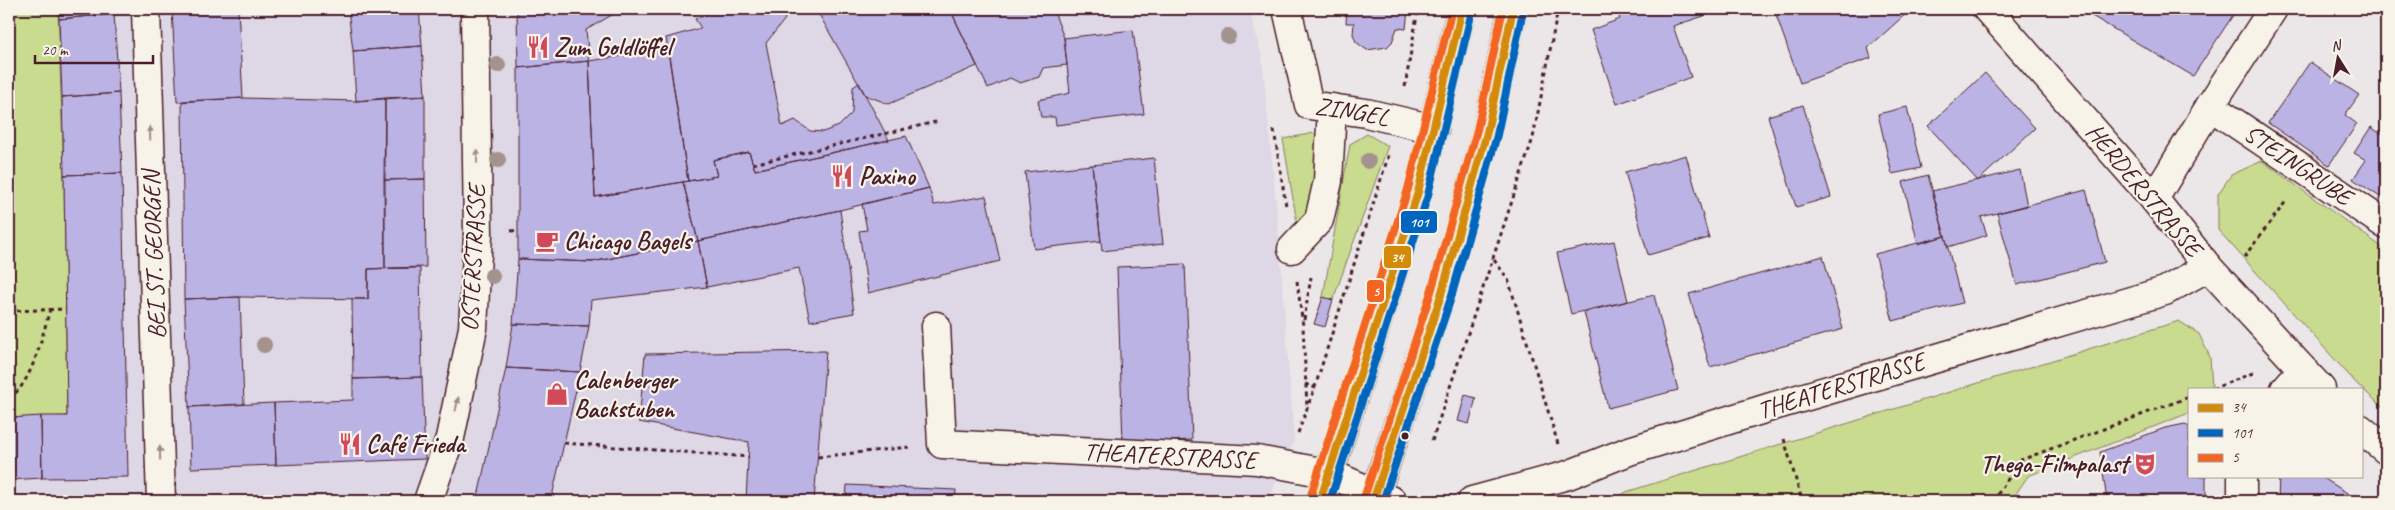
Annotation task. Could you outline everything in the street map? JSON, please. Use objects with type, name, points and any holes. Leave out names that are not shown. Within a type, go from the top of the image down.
[{"type":"main road","points":[[1320,501],[1331,474],[1418,192],[1462,9]]},
{"type":"main road","points":[[1380,499],[1442,295],[1487,132],[1513,9]]},
{"type":"street","name":"BEI ST. GEORGEN","points":[[146,9],[161,501]]},
{"type":"street","name":"OSTERSTRASSE","points":[[428,501],[450,438],[473,328],[478,235],[475,9]]},
{"type":"street","name":"ZINGEL","points":[[1287,9],[1309,105],[1366,113],[1434,129]]},
{"type":"street","name":"HERDERSTRASSE","points":[[1987,9],[2154,199],[2303,383]]},
{"type":"street","points":[[2154,199],[2272,9]]},
{"type":"street","name":"STEINGRUBE","points":[[2210,106],[2386,224]]},
{"type":"street","points":[[1292,249],[1319,220],[1328,181],[1332,108]]},
{"type":"street","name":"THEATERSTRASSE","points":[[1472,501],[1568,475],[1629,451],[1774,406],[2216,276]]},
{"type":"street","points":[[936,326],[942,444]]},
{"type":"street","points":[[2362,430],[2386,450]]},
{"type":"street","name":"THEATERSTRASSE","points":[[942,444],[1257,460],[1331,474],[1380,499]]},
{"type":"street","points":[[2242,478],[2242,501]]},
{"type":"path","points":[[1285,465],[1308,410],[1399,121],[1418,9]]},
{"type":"path","points":[[1429,448],[1494,260],[1533,138],[1558,9]]},
{"type":"path","points":[[753,164],[940,121]]},
{"type":"path","points":[[1274,130],[1303,326],[1309,416]]},
{"type":"path","points":[[2216,276],[2308,172]]},
{"type":"path","points":[[1494,260],[1508,279],[1568,475]]},
{"type":"path","points":[[9,398],[28,374],[50,309]]},
{"type":"path","points":[[9,312],[66,309]]},
{"type":"path","points":[[1993,501],[2021,460],[2188,397]]},
{"type":"path","points":[[1774,406],[1802,501]]},
{"type":"path","points":[[564,443],[749,457]]},
{"type":"path","points":[[818,457],[942,444]]},
{"type":"shaded area","points":[[9,9],[1249,9],[1262,57],[1278,225],[1294,441],[1268,501],[9,501]]},
{"type":"green space","points":[[9,9],[58,9],[64,175],[67,416],[9,418]]},
{"type":"green space","points":[[1314,133],[1319,138],[1322,149],[1307,211],[1297,223],[1283,139]]},
{"type":"green space","points":[[1367,134],[1388,146],[1333,300],[1323,297],[1350,144]]},
{"type":"green space","points":[[2262,161],[2386,250],[2386,410],[2357,384],[2218,230],[2218,194],[2231,175]]},
{"type":"green space","points":[[2179,321],[2199,334],[2210,357],[2212,388],[2188,388],[2188,413],[2028,476],[2011,501],[1612,501],[1626,492]]},
{"type":"building","points":[[58,9],[114,9],[114,14],[59,19]]},
{"type":"building","points":[[172,9],[238,9],[243,98],[177,102]]},
{"type":"building","points":[[348,9],[419,9],[422,46],[353,51]]},
{"type":"building","points":[[517,9],[622,9],[586,30],[589,61],[518,68]]},
{"type":"building","points":[[717,9],[763,9],[764,11],[775,9],[783,12],[785,19],[766,43],[782,126],[795,120],[810,131],[823,132],[839,126],[852,113],[853,87],[859,83],[889,140],[755,170],[749,152],[713,160],[717,176],[688,181],[666,38],[701,28],[695,19]]},
{"type":"building","points":[[816,9],[950,9],[977,66],[889,104],[865,95]]},
{"type":"building","points":[[950,9],[1053,9],[1064,38],[1067,65],[1043,68],[1039,77],[1020,83],[1010,78],[988,88]]},
{"type":"building","points":[[1347,9],[1408,9],[1406,29],[1397,28],[1392,42],[1387,47],[1367,50],[1356,42],[1353,34],[1354,23],[1346,23]]},
{"type":"building","points":[[1616,9],[1702,9],[1704,16],[1673,26],[1691,77],[1617,104],[1591,30],[1620,19]]},
{"type":"building","points":[[1774,9],[1907,9],[1909,11],[1868,48],[1871,58],[1800,83]]},
{"type":"building","points":[[2080,9],[2237,9],[2193,76]]},
{"type":"building","points":[[114,14],[119,93],[62,97],[59,19]]},
{"type":"building","points":[[1133,30],[1144,114],[1056,125],[1055,117],[1041,117],[1038,100],[1070,93],[1064,38]]},
{"type":"building","points":[[422,46],[425,96],[356,101],[353,51]]},
{"type":"building","points":[[668,49],[688,181],[595,197],[589,61]]},
{"type":"building","points":[[589,61],[595,197],[683,182],[698,241],[592,262],[518,259],[518,68]]},
{"type":"building","points":[[2310,62],[2359,95],[2345,115],[2357,124],[2329,165],[2268,123]]},
{"type":"building","points":[[1985,73],[2035,128],[1978,181],[1928,126]]},
{"type":"building","points":[[119,93],[122,173],[64,175],[62,97]]},
{"type":"building","points":[[425,96],[425,179],[384,180],[385,98]]},
{"type":"building","points":[[243,98],[356,101],[385,98],[385,268],[368,269],[368,299],[240,297],[184,299],[182,101]]},
{"type":"building","points":[[1803,105],[1831,197],[1796,207],[1768,116]]},
{"type":"building","points":[[1907,107],[1921,168],[1892,174],[1878,114]]},
{"type":"building","points":[[2386,126],[2386,201],[2353,179],[2366,160],[2354,153],[2371,127],[2381,134]]},
{"type":"building","points":[[906,136],[929,188],[840,210],[698,241],[683,182],[717,176],[713,160],[749,152],[755,170]]},
{"type":"building","points":[[1686,155],[1709,238],[1648,255],[1625,172]]},
{"type":"building","points":[[1154,158],[1163,244],[1102,251],[1092,165]]},
{"type":"building","points":[[1092,165],[1101,241],[1034,249],[1025,172]]},
{"type":"building","points":[[2020,170],[2027,206],[1981,217],[1987,235],[1948,247],[1932,191]]},
{"type":"building","points":[[122,173],[128,477],[42,478],[41,416],[67,416],[64,175]]},
{"type":"building","points":[[1928,175],[1945,236],[1918,244],[1903,182]]},
{"type":"building","points":[[425,179],[426,267],[385,268],[384,180]]},
{"type":"building","points":[[929,188],[934,205],[986,196],[1000,261],[868,293],[859,231],[867,230],[862,204]]},
{"type":"building","points":[[2086,190],[2105,262],[2017,285],[1997,213]]},
{"type":"building","points":[[840,210],[854,313],[810,321],[799,268],[707,287],[698,241]]},
{"type":"building","points":[[1945,236],[1962,303],[1893,321],[1875,254]]},
{"type":"building","points":[[698,241],[707,287],[591,300],[589,326],[513,324],[518,259],[592,262]]},
{"type":"building","points":[[1614,241],[1628,301],[1571,314],[1557,253]]},
{"type":"building","points":[[1823,256],[1843,329],[1710,367],[1689,294]]},
{"type":"building","points":[[1185,264],[1192,440],[1123,443],[1117,267]]},
{"type":"building","points":[[420,268],[422,377],[353,379],[352,299],[368,299],[368,269]]},
{"type":"building","points":[[1654,295],[1678,390],[1608,408],[1584,312]]},
{"type":"building","points":[[240,297],[244,404],[189,407],[184,299]]},
{"type":"building","points":[[1323,297],[1333,300],[1325,327],[1314,324]]},
{"type":"building","points":[[513,324],[589,326],[580,372],[506,368]]},
{"type":"building","points":[[826,351],[814,501],[746,501],[749,442],[639,422],[645,354]]},
{"type":"building","points":[[506,368],[580,372],[551,501],[477,501]]},
{"type":"building","points":[[422,377],[425,459],[276,465],[274,403],[353,400],[353,379]]},
{"type":"building","points":[[1465,395],[1476,398],[1469,424],[1458,421]]},
{"type":"building","points":[[274,403],[276,465],[191,468],[189,407]]},
{"type":"building","points":[[41,416],[42,478],[9,480],[9,418]]},
{"type":"building","name":"Thega-Filmpalast","points":[[2185,424],[2188,426],[2188,478],[2206,478],[2206,501],[2107,501],[2100,452],[2165,428]]},
{"type":"building","points":[[2279,478],[2323,478],[2360,501],[2278,501]]},
{"type":"building","points":[[847,485],[956,490],[955,501],[846,501]]},
{"type":"transit line","name":"5","points":[[1310,498],[1408,189],[1452,9]]},
{"type":"transit line","name":"34","points":[[1320,501],[1418,192],[1462,9]]},
{"type":"transit line","name":"5","points":[[1364,498],[1431,292],[1477,130],[1503,9]]},
{"type":"transit line","name":"34","points":[[1373,501],[1441,295],[1487,132],[1513,9]]},
{"type":"transit line","name":"101","points":[[1330,501],[1428,195],[1472,11]]},
{"type":"transit line","name":"101","points":[[1383,501],[1451,298],[1497,135],[1523,11]]},
{"type":"place","name":"Zum Goldlöffel","points":[[538,47]]},
{"type":"place","name":"Paxino","points":[[842,176]]},
{"type":"place","name":"Chicago Bagels","points":[[547,241]]},
{"type":"place","name":"Calenberger Backstuben","points":[[557,394]]},
{"type":"place","name":"Café Frieda","points":[[350,444]]},
{"type":"place","name":"Thega-Filmpalast","points":[[2145,464]]}]
